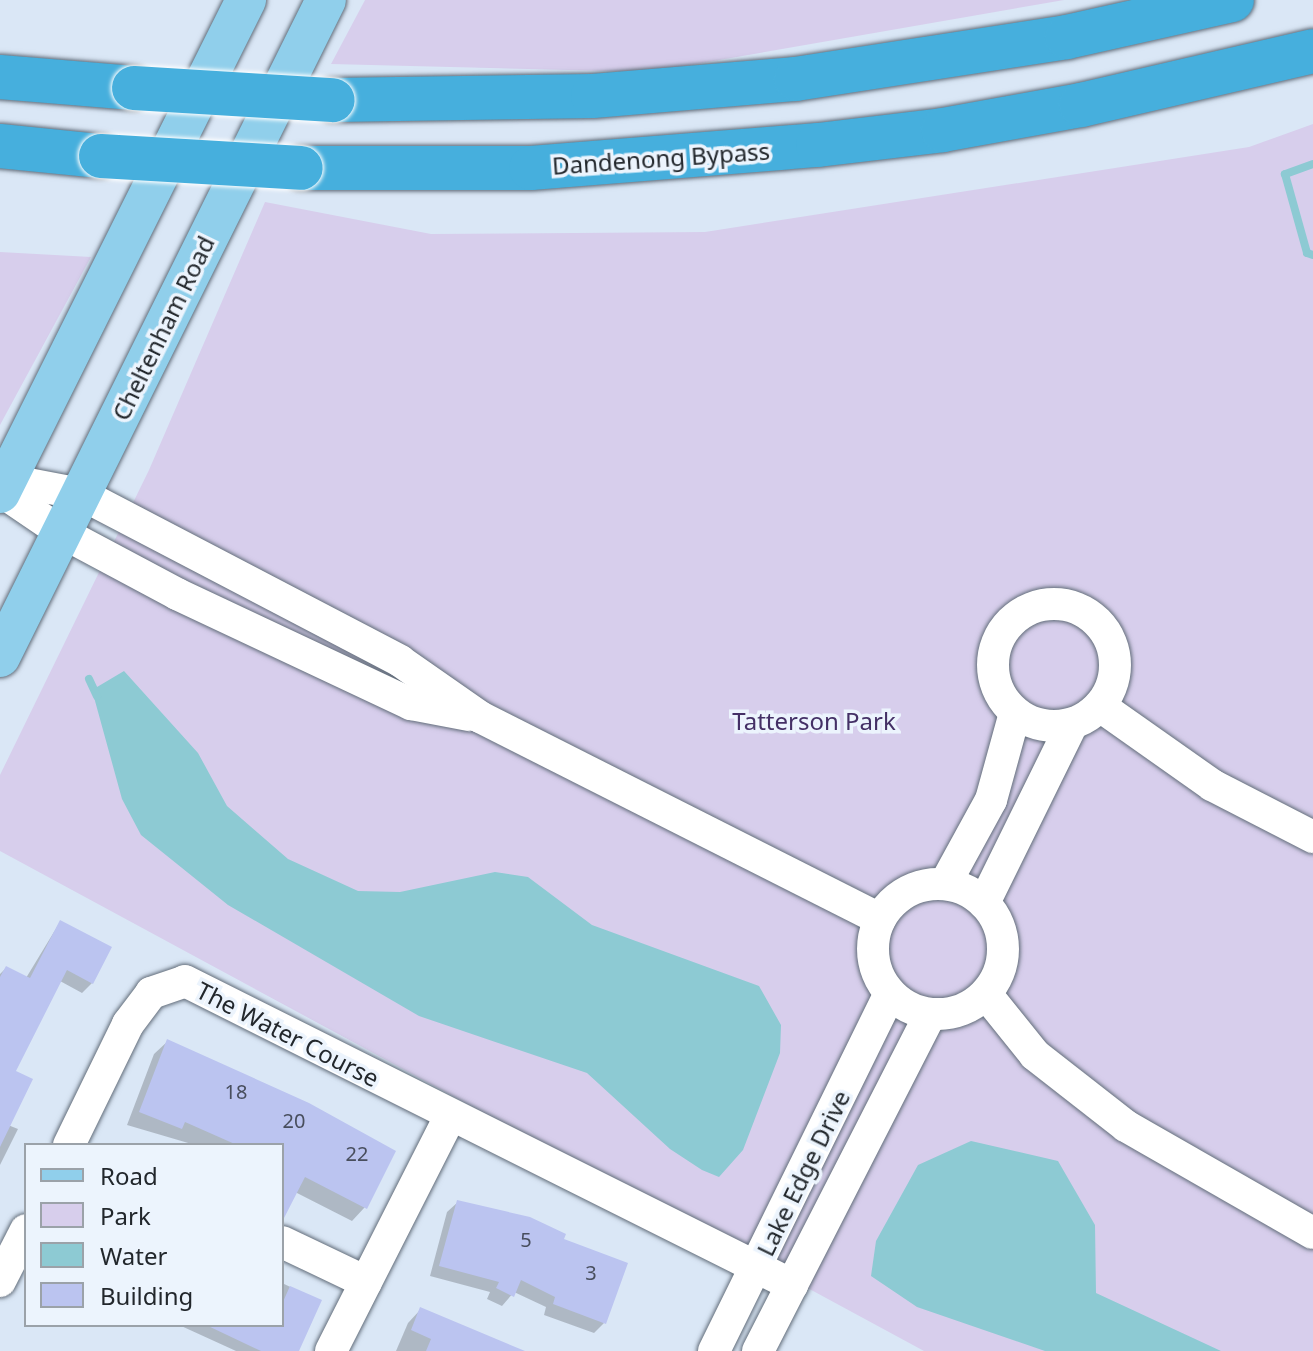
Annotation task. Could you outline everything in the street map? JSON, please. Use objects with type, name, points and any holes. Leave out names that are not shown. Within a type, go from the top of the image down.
[{"type":"highway","points":[[0,77],[333,100],[593,96],[796,79],[1067,37],[1232,0]]},
{"type":"highway","name":"Dandenong Bypass","points":[[0,146],[101,156],[301,168],[544,167],[834,143],[1081,105],[1313,51]]},
{"type":"main road","points":[[3,488],[246,0]]},
{"type":"main road","name":"Cheltenham Road","points":[[0,657],[326,0]]},
{"type":"street","points":[[3,488],[81,494],[400,661],[480,717],[880,919]]},
{"type":"street","points":[[3,488],[61,532],[177,594],[411,704],[480,717]]},
{"type":"street","points":[[984,903],[1071,726],[1100,706],[1115,672],[1109,638],[1084,611],[1044,604],[1009,622],[997,640],[993,679],[1015,713],[1044,726],[1071,726]]},
{"type":"street","points":[[1100,706],[1212,785],[1313,837]]},
{"type":"street","points":[[945,884],[991,800],[1015,713]]},
{"type":"street","points":[[945,884],[984,903],[995,916],[1003,948],[1002,965],[986,994],[950,1014],[930,1015],[890,994],[873,958],[880,919],[907,891],[945,884]]},
{"type":"street","name":"The Water Course","points":[[75,1143],[128,1024],[151,993],[185,981],[792,1285]]},
{"type":"street","name":"Lake Edge Drive","points":[[714,1351],[890,994]]},
{"type":"street","points":[[986,994],[1035,1055],[1126,1126],[1313,1233]]},
{"type":"street","name":"Lake Edge Drive","points":[[758,1351],[930,1015]]},
{"type":"street","points":[[331,1351],[450,1116]]},
{"type":"street","points":[[0,1281],[24,1234]]},
{"type":"street","points":[[284,1243],[366,1282]]},
{"type":"green space","points":[[365,0],[1064,0],[650,72],[331,64]]},
{"type":"green space","name":"Tatterson Park","points":[[1313,124],[1313,1351],[924,1351],[0,851],[0,775],[149,470],[265,202],[431,234],[705,232],[1249,147]]},
{"type":"green space","points":[[0,252],[91,257],[0,425]]},
{"type":"water","points":[[124,671],[198,753],[227,806],[288,859],[358,891],[400,892],[495,872],[528,877],[592,925],[759,986],[781,1025],[780,1053],[743,1150],[719,1177],[702,1170],[670,1149],[587,1073],[419,1016],[228,905],[141,835],[122,799],[92,690]]},
{"type":"water","points":[[971,1141],[1058,1161],[1095,1225],[1096,1293],[1221,1351],[1045,1351],[917,1307],[871,1276],[876,1241],[918,1165]]},
{"type":"building","points":[[60,920],[112,947],[93,984],[67,970],[16,1071],[33,1079],[0,1147],[0,977],[6,966],[30,978]]},
{"type":"building","points":[[167,1039],[309,1103],[396,1151],[367,1209],[305,1177],[284,1218],[284,1143],[232,1143],[185,1122],[182,1129],[139,1112]]},
{"type":"building","points":[[457,1200],[530,1217],[566,1234],[564,1239],[628,1263],[606,1324],[553,1304],[555,1297],[521,1280],[514,1297],[496,1288],[499,1282],[439,1266]]},
{"type":"building","points":[[290,1286],[322,1300],[299,1351],[261,1351],[210,1327],[284,1327],[284,1300]]},
{"type":"building","points":[[420,1307],[525,1351],[426,1351],[431,1339],[411,1330]]},
{"type":"waterway","points":[[1313,164],[1285,174],[1307,253],[1313,255]]},
{"type":"waterway","points":[[89,679],[97,696]]}]
